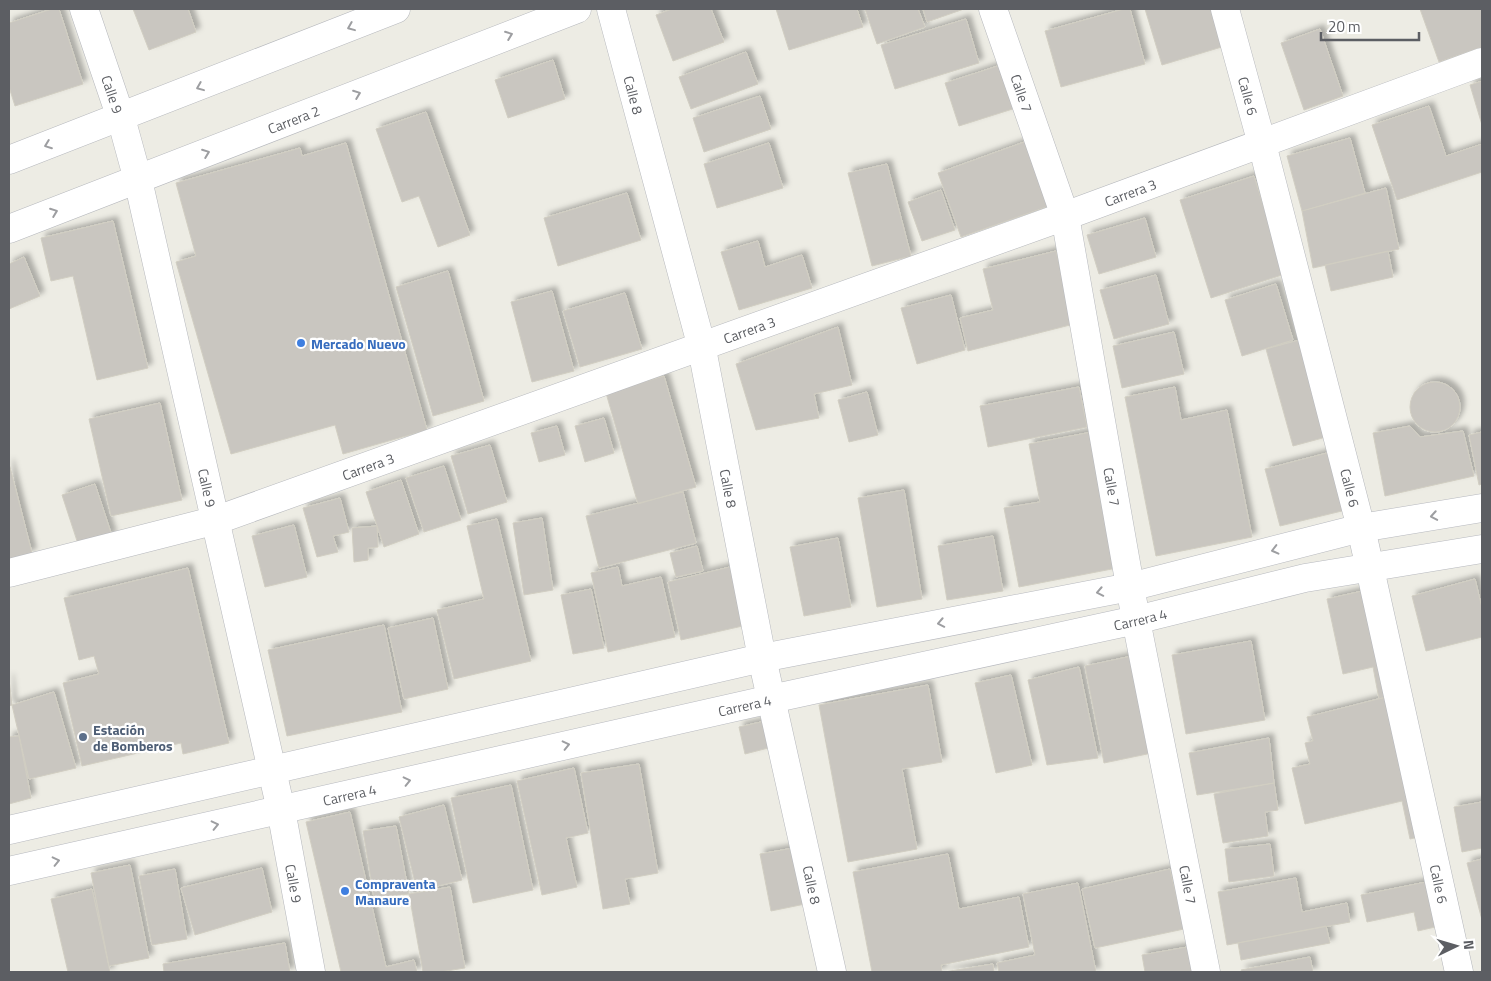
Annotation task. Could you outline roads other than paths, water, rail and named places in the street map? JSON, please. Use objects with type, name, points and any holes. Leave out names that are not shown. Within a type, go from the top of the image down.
[{"type":"street","name":"Calle 9","points":[[84,9],[120,118],[138,180],[217,520],[281,810],[311,972]]},
{"type":"street","points":[[9,160],[396,9]]},
{"type":"street","name":"Carrera 2","points":[[9,229],[577,9]]},
{"type":"street","name":"Calle 8","points":[[611,9],[701,344],[762,658],[832,972]]},
{"type":"street","name":"Calle 7","points":[[993,9],[1065,216],[1136,620],[1206,972]]},
{"type":"street","name":"Calle 6","points":[[1225,9],[1262,144],[1370,568],[1459,972]]},
{"type":"street","name":"Carrera 3","points":[[9,573],[217,520],[701,344],[1065,216],[1482,62]]},
{"type":"street","points":[[9,830],[762,658],[1130,586],[1360,528],[1482,508]]},
{"type":"street","name":"Carrera 4","points":[[9,871],[771,699],[1136,620],[1305,578],[1482,549]]},
{"type":"place","name":"Mercado Nuevo","points":[[301,343]]},
{"type":"place","name":"Estación de Bomberos","points":[[83,737]]},
{"type":"place","name":"Compraventa Manaure","points":[[345,891]]}]
